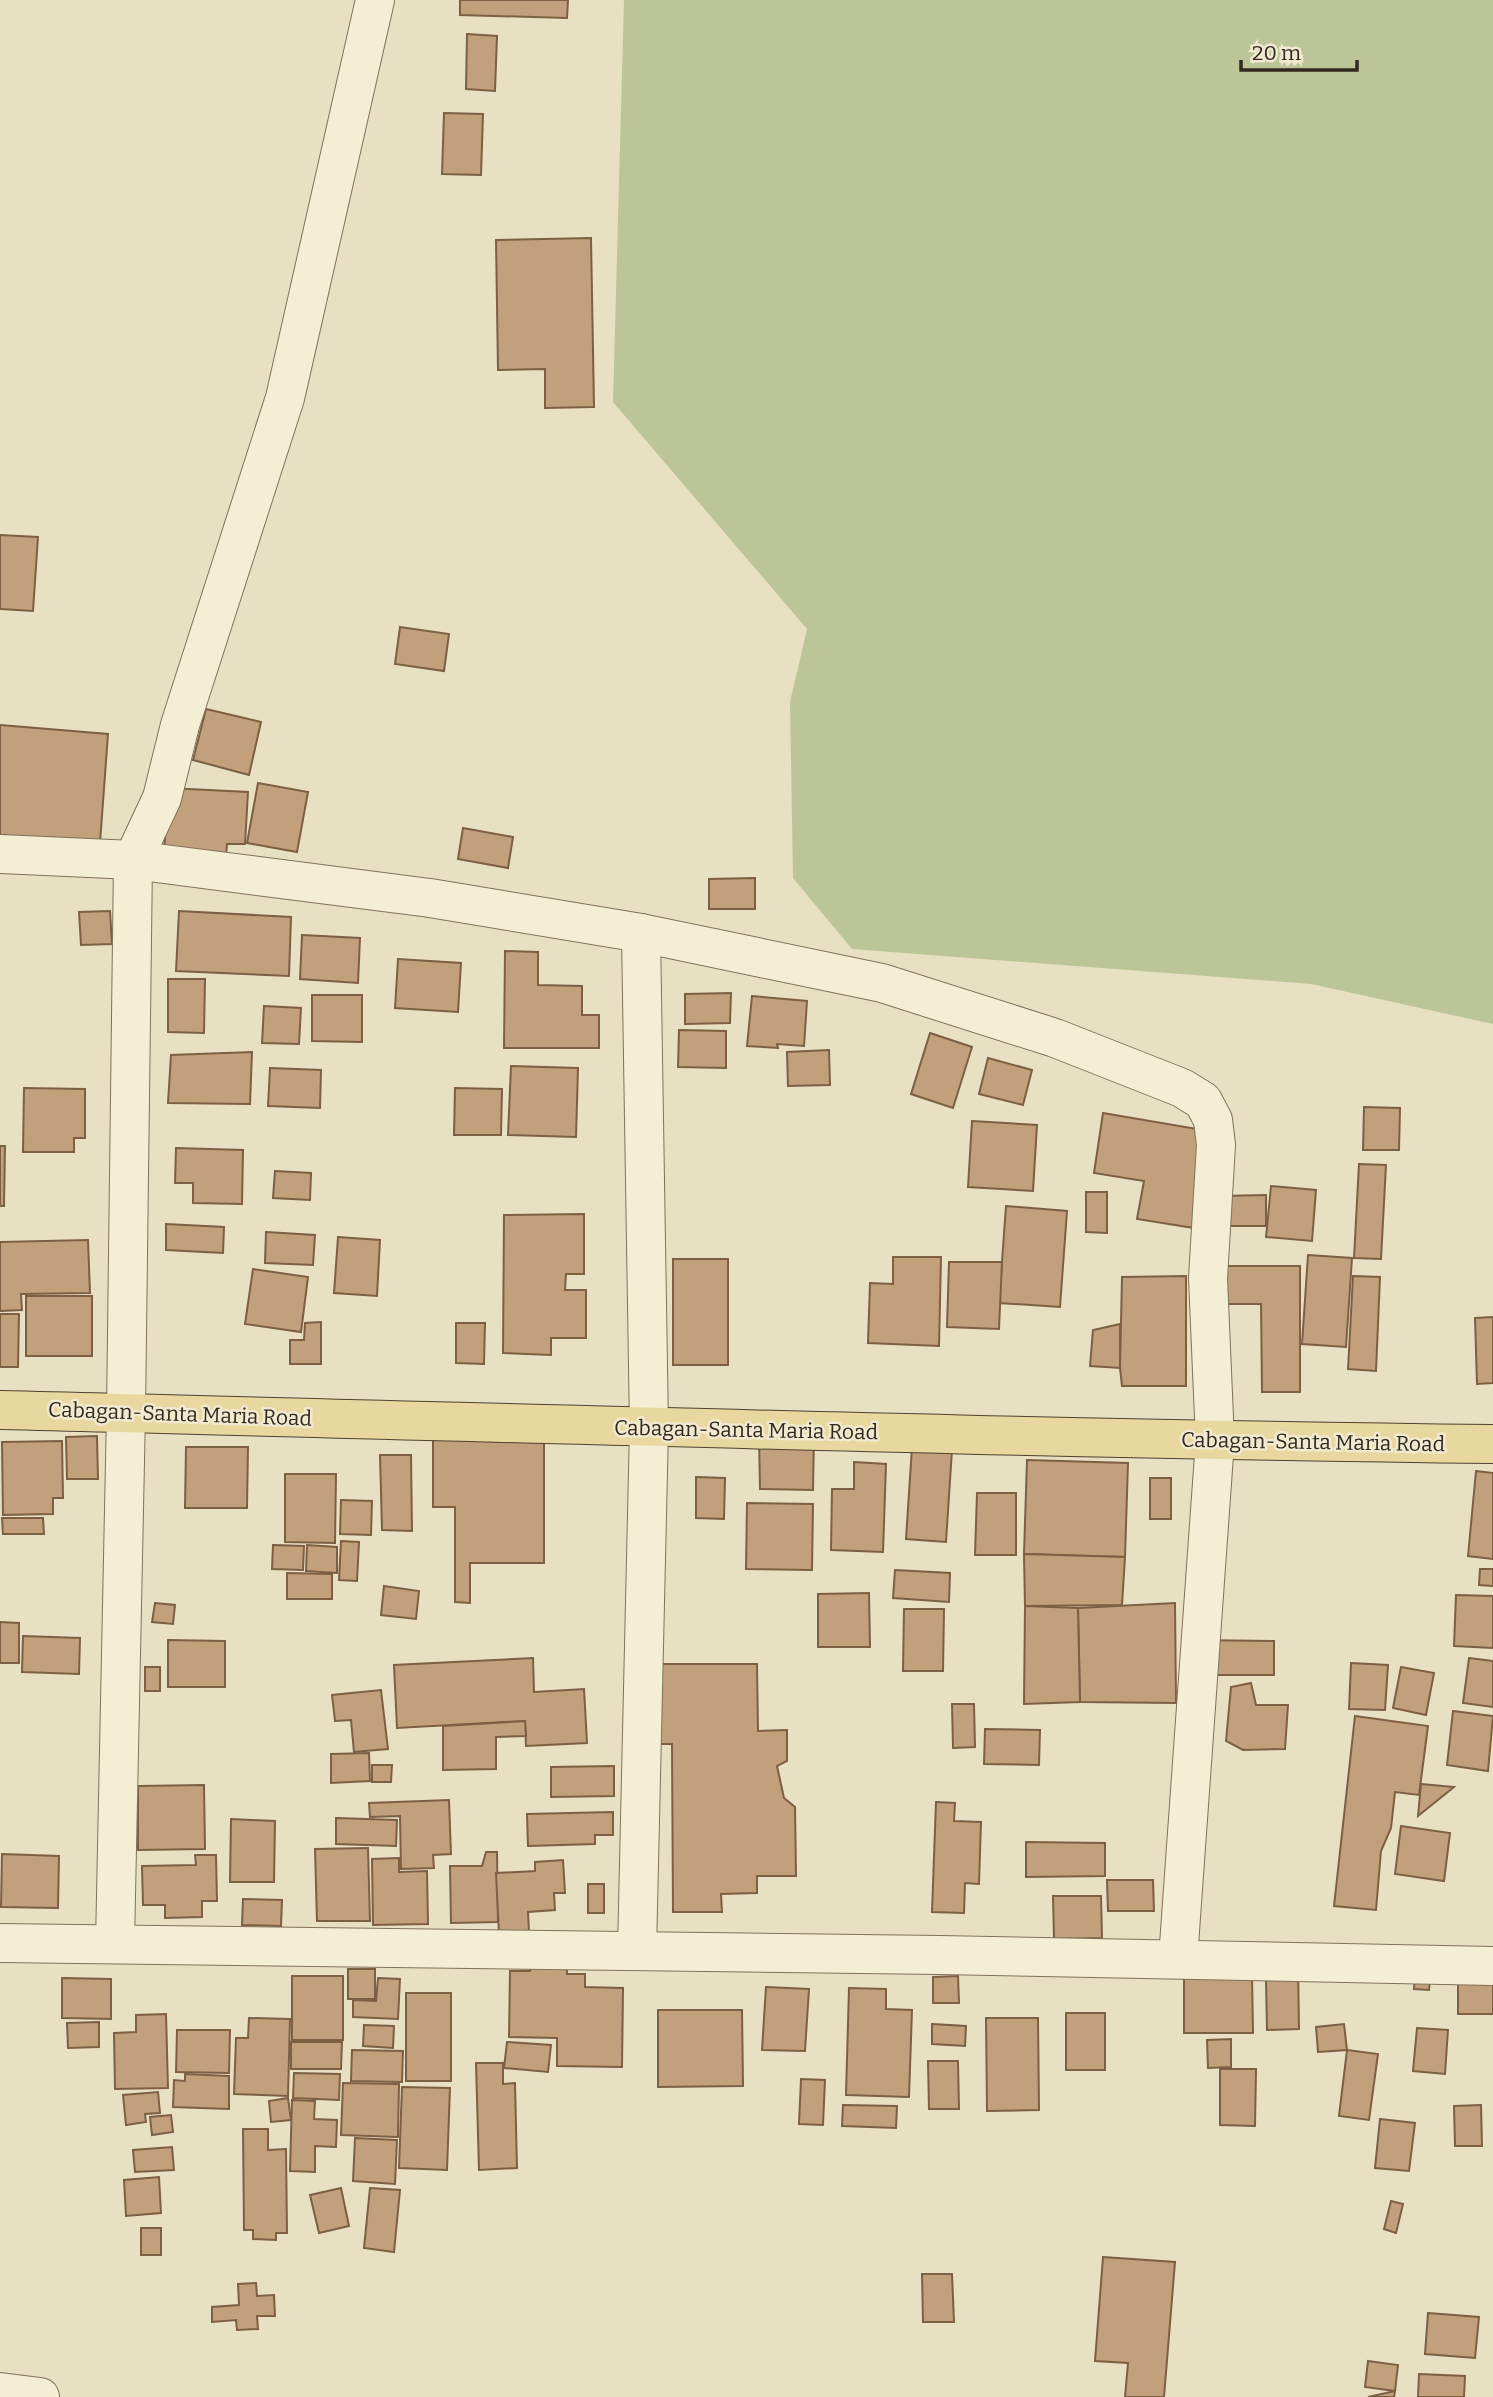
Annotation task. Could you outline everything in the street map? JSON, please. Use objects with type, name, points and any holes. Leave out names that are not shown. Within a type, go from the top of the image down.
[{"type":"main road","name":"Cabagan-Santa Maria Road","points":[[0,1410],[1215,1441],[1493,1444]]},
{"type":"street","points":[[115,1944],[126,1413],[133,860],[162,798],[180,725],[285,398],[375,0]]},
{"type":"street","points":[[0,854],[133,860],[430,898],[641,933],[882,984],[1055,1038],[1182,1088],[1203,1101],[1213,1120],[1216,1146],[1208,1278],[1215,1441],[1178,1959]]},
{"type":"street","points":[[637,1951],[649,1428],[641,933]]},
{"type":"street","points":[[0,1943],[1178,1959],[1493,1966]]},
{"type":"street","points":[[0,2392],[40,2397]]},
{"type":"green space","points":[[624,0],[1493,0],[1493,1024],[1311,984],[852,949],[793,878],[790,702],[807,629],[613,402]]},
{"type":"building","points":[[460,0],[568,0],[567,18],[460,15]]},
{"type":"building","points":[[467,34],[497,36],[495,91],[466,89]]},
{"type":"building","points":[[444,113],[483,114],[481,175],[442,174]]},
{"type":"building","points":[[591,238],[594,407],[545,408],[545,369],[498,370],[496,240]]},
{"type":"building","points":[[0,535],[38,537],[33,611],[0,609]]},
{"type":"building","points":[[400,627],[449,634],[444,671],[395,664]]},
{"type":"building","points":[[206,709],[261,722],[249,775],[193,760]]},
{"type":"building","points":[[0,725],[108,734],[100,843],[0,835]]},
{"type":"building","points":[[258,783],[308,792],[297,852],[247,843]]},
{"type":"building","points":[[168,788],[248,792],[245,844],[227,844],[226,856],[164,853]]},
{"type":"building","points":[[463,828],[513,837],[508,868],[458,859]]},
{"type":"building","points":[[755,878],[755,909],[709,909],[709,879]]},
{"type":"building","points":[[110,911],[112,944],[81,945],[79,912]]},
{"type":"building","points":[[179,911],[291,917],[289,976],[176,971]]},
{"type":"building","points":[[302,935],[360,938],[358,983],[300,979]]},
{"type":"building","points":[[505,951],[538,952],[538,985],[582,986],[582,1015],[599,1015],[599,1048],[504,1048]]},
{"type":"building","points":[[398,959],[461,963],[458,1012],[395,1008]]},
{"type":"building","points":[[168,979],[205,979],[204,1033],[168,1032]]},
{"type":"building","points":[[731,993],[730,1023],[685,1024],[685,994]]},
{"type":"building","points":[[312,995],[362,995],[362,1042],[312,1041]]},
{"type":"building","points":[[752,996],[807,1001],[804,1046],[747,1046]]},
{"type":"building","points":[[264,1006],[301,1008],[299,1044],[262,1043]]},
{"type":"building","points":[[679,1030],[726,1031],[726,1068],[678,1067]]},
{"type":"building","points":[[930,1033],[972,1047],[953,1108],[911,1094]]},
{"type":"building","points":[[829,1050],[830,1085],[788,1086],[787,1052]]},
{"type":"building","points":[[252,1052],[250,1104],[168,1103],[171,1055]]},
{"type":"building","points":[[988,1058],[1032,1070],[1023,1105],[979,1094]]},
{"type":"building","points":[[511,1066],[578,1068],[576,1137],[508,1135]]},
{"type":"building","points":[[270,1068],[321,1070],[320,1108],[268,1106]]},
{"type":"building","points":[[24,1088],[85,1089],[85,1138],[74,1138],[74,1152],[23,1152]]},
{"type":"building","points":[[455,1088],[502,1089],[501,1135],[454,1135]]},
{"type":"building","points":[[1364,1107],[1400,1108],[1399,1150],[1363,1150]]},
{"type":"building","points":[[1103,1113],[1209,1131],[1194,1228],[1137,1219],[1144,1181],[1094,1173]]},
{"type":"building","points":[[972,1121],[1037,1125],[1033,1191],[968,1187]]},
{"type":"building","points":[[0,1146],[5,1146],[4,1206],[0,1206]]},
{"type":"building","points":[[176,1148],[243,1150],[242,1204],[193,1203],[193,1183],[175,1183]]},
{"type":"building","points":[[1359,1164],[1386,1165],[1381,1259],[1354,1258]]},
{"type":"building","points":[[275,1171],[311,1173],[310,1200],[273,1198]]},
{"type":"building","points":[[1271,1186],[1316,1190],[1312,1241],[1266,1237]]},
{"type":"building","points":[[1086,1192],[1107,1192],[1107,1233],[1086,1232]]},
{"type":"building","points":[[1266,1195],[1266,1226],[1220,1226],[1220,1196]]},
{"type":"building","points":[[1006,1206],[1067,1211],[1060,1307],[999,1303]]},
{"type":"building","points":[[584,1214],[584,1274],[566,1274],[565,1290],[586,1290],[586,1338],[551,1338],[551,1355],[503,1353],[504,1215]]},
{"type":"building","points":[[166,1224],[224,1227],[223,1253],[166,1250]]},
{"type":"building","points":[[266,1232],[315,1235],[313,1265],[265,1263]]},
{"type":"building","points":[[338,1237],[380,1240],[377,1296],[334,1293]]},
{"type":"building","points":[[88,1240],[90,1293],[21,1294],[22,1310],[0,1311],[0,1242]]},
{"type":"building","points":[[1308,1255],[1352,1258],[1346,1347],[1302,1344]]},
{"type":"building","points":[[893,1257],[941,1257],[939,1346],[868,1343],[870,1283],[893,1284]]},
{"type":"building","points":[[673,1259],[728,1259],[728,1365],[673,1365]]},
{"type":"building","points":[[949,1262],[1002,1262],[999,1329],[947,1327]]},
{"type":"building","points":[[1212,1266],[1300,1266],[1300,1392],[1262,1392],[1261,1304],[1212,1304]]},
{"type":"building","points":[[253,1269],[308,1277],[301,1332],[245,1324]]},
{"type":"building","points":[[1186,1276],[1186,1386],[1122,1386],[1122,1277]]},
{"type":"building","points":[[1353,1276],[1380,1277],[1376,1371],[1348,1369]]},
{"type":"building","points":[[26,1296],[92,1296],[92,1356],[26,1356]]},
{"type":"building","points":[[0,1314],[19,1314],[18,1367],[0,1367]]},
{"type":"building","points":[[1493,1317],[1493,1383],[1477,1384],[1475,1318]]},
{"type":"building","points":[[321,1322],[321,1364],[290,1364],[290,1340],[304,1340],[305,1323]]},
{"type":"building","points":[[456,1323],[485,1323],[484,1364],[456,1363]]},
{"type":"building","points":[[1120,1324],[1120,1368],[1090,1366],[1093,1330]]},
{"type":"building","points":[[97,1436],[98,1479],[67,1479],[66,1437]]},
{"type":"building","points":[[759,1436],[814,1436],[813,1490],[760,1489]]},
{"type":"building","points":[[433,1439],[544,1439],[544,1563],[470,1563],[470,1603],[455,1602],[455,1507],[433,1507]]},
{"type":"building","points":[[62,1441],[63,1498],[53,1498],[53,1514],[3,1515],[2,1442]]},
{"type":"building","points":[[186,1447],[248,1447],[247,1508],[185,1508]]},
{"type":"building","points":[[912,1447],[952,1450],[946,1542],[906,1539]]},
{"type":"building","points":[[380,1455],[411,1455],[412,1531],[382,1530]]},
{"type":"building","points":[[1027,1460],[1128,1463],[1125,1557],[1024,1554]]},
{"type":"building","points":[[854,1462],[886,1464],[883,1552],[831,1550],[832,1489],[854,1489]]},
{"type":"building","points":[[1476,1471],[1493,1473],[1493,1559],[1468,1556]]},
{"type":"building","points":[[285,1474],[336,1474],[335,1543],[285,1542]]},
{"type":"building","points":[[696,1477],[725,1478],[724,1519],[696,1518]]},
{"type":"building","points":[[1150,1478],[1171,1478],[1171,1519],[1150,1519]]},
{"type":"building","points":[[977,1493],[1016,1493],[1016,1555],[975,1555]]},
{"type":"building","points":[[341,1500],[372,1501],[371,1535],[340,1534]]},
{"type":"building","points":[[747,1503],[813,1504],[812,1570],[746,1569]]},
{"type":"building","points":[[2,1518],[43,1518],[44,1534],[3,1534]]},
{"type":"building","points":[[341,1541],[359,1542],[357,1581],[339,1580]]},
{"type":"building","points":[[273,1545],[304,1546],[303,1570],[272,1569]]},
{"type":"building","points":[[307,1545],[337,1547],[337,1573],[306,1571]]},
{"type":"building","points":[[1024,1554],[1125,1557],[1122,1605],[1025,1606]]},
{"type":"building","points":[[1480,1569],[1493,1569],[1493,1586],[1479,1585]]},
{"type":"building","points":[[895,1570],[950,1573],[949,1602],[893,1598]]},
{"type":"building","points":[[287,1573],[332,1574],[332,1599],[287,1599]]},
{"type":"building","points":[[384,1586],[419,1591],[416,1619],[381,1615]]},
{"type":"building","points":[[869,1593],[870,1647],[818,1647],[818,1594]]},
{"type":"building","points":[[1456,1595],[1493,1596],[1493,1648],[1454,1646]]},
{"type":"building","points":[[155,1603],[175,1605],[173,1624],[152,1622]]},
{"type":"building","points":[[1175,1603],[1176,1703],[1080,1702],[1078,1608]]},
{"type":"building","points":[[1025,1606],[1078,1608],[1080,1702],[1024,1704]]},
{"type":"building","points":[[904,1609],[944,1609],[943,1671],[903,1671]]},
{"type":"building","points":[[0,1622],[19,1623],[19,1663],[0,1663]]},
{"type":"building","points":[[23,1636],[80,1638],[79,1674],[22,1672]]},
{"type":"building","points":[[168,1640],[225,1641],[225,1687],[168,1687]]},
{"type":"building","points":[[1194,1640],[1274,1641],[1274,1675],[1193,1675]]},
{"type":"building","points":[[533,1658],[534,1692],[584,1689],[587,1743],[526,1746],[525,1721],[397,1728],[394,1665]]},
{"type":"building","points":[[1469,1658],[1493,1661],[1493,1707],[1463,1703]]},
{"type":"building","points":[[1351,1663],[1388,1665],[1385,1710],[1349,1709]]},
{"type":"building","points":[[656,1664],[757,1664],[758,1731],[787,1730],[787,1761],[777,1766],[784,1798],[795,1807],[796,1876],[757,1876],[757,1893],[721,1894],[722,1912],[673,1912],[672,1744],[657,1744]]},
{"type":"building","points":[[145,1667],[160,1667],[160,1691],[145,1691]]},
{"type":"building","points":[[1401,1667],[1434,1673],[1426,1715],[1393,1708]]},
{"type":"building","points":[[1251,1683],[1256,1705],[1288,1705],[1285,1749],[1243,1750],[1226,1741],[1231,1687]]},
{"type":"building","points":[[381,1690],[388,1749],[354,1752],[351,1720],[335,1721],[332,1695]]},
{"type":"building","points":[[952,1704],[974,1704],[975,1747],[953,1748]]},
{"type":"building","points":[[1453,1711],[1493,1716],[1488,1771],[1447,1765]]},
{"type":"building","points":[[1355,1716],[1428,1726],[1419,1795],[1395,1792],[1391,1828],[1381,1851],[1376,1910],[1334,1906]]},
{"type":"building","points":[[525,1721],[526,1736],[496,1737],[496,1769],[443,1770],[443,1726]]},
{"type":"building","points":[[985,1729],[1040,1730],[1039,1765],[984,1764]]},
{"type":"building","points":[[369,1753],[370,1781],[331,1783],[331,1754]]},
{"type":"building","points":[[372,1765],[392,1765],[391,1782],[372,1782]]},
{"type":"building","points":[[614,1766],[614,1796],[551,1797],[551,1767]]},
{"type":"building","points":[[1421,1784],[1454,1787],[1418,1816]]},
{"type":"building","points":[[204,1785],[205,1849],[138,1850],[138,1786]]},
{"type":"building","points":[[449,1800],[451,1854],[433,1855],[434,1868],[401,1869],[400,1816],[370,1817],[369,1803]]},
{"type":"building","points":[[936,1802],[955,1803],[954,1821],[981,1822],[979,1884],[965,1883],[964,1913],[932,1912]]},
{"type":"building","points":[[613,1812],[613,1835],[595,1835],[595,1844],[528,1846],[527,1814]]},
{"type":"building","points":[[336,1818],[397,1820],[396,1846],[336,1844]]},
{"type":"building","points":[[231,1819],[275,1821],[274,1882],[230,1882]]},
{"type":"building","points":[[1401,1826],[1450,1833],[1444,1881],[1395,1874]]},
{"type":"building","points":[[1026,1842],[1105,1843],[1105,1876],[1026,1877]]},
{"type":"building","points":[[368,1848],[370,1921],[317,1921],[315,1849]]},
{"type":"building","points":[[486,1852],[497,1852],[498,1922],[451,1923],[450,1866],[482,1866]]},
{"type":"building","points":[[2,1854],[59,1856],[58,1908],[1,1907]]},
{"type":"building","points":[[195,1855],[216,1855],[217,1901],[202,1901],[202,1917],[165,1918],[165,1905],[143,1905],[142,1866],[196,1865]]},
{"type":"building","points":[[399,1858],[399,1872],[427,1871],[428,1924],[373,1925],[372,1859]]},
{"type":"building","points":[[563,1860],[565,1893],[554,1893],[555,1910],[528,1912],[529,1932],[499,1934],[496,1873],[535,1871],[535,1862]]},
{"type":"building","points":[[1107,1880],[1153,1880],[1154,1911],[1108,1911]]},
{"type":"building","points":[[588,1884],[604,1884],[604,1913],[588,1913]]},
{"type":"building","points":[[1053,1896],[1101,1896],[1102,1938],[1054,1939]]},
{"type":"building","points":[[243,1899],[282,1900],[281,1926],[242,1925]]},
{"type":"building","points":[[536,1956],[567,1956],[567,1974],[585,1974],[585,1987],[623,1988],[622,2067],[557,2066],[557,2038],[509,2037],[510,1971],[530,1971]]},
{"type":"building","points":[[1298,1963],[1299,2029],[1267,2030],[1266,1980]]},
{"type":"building","points":[[348,1969],[375,1969],[375,1999],[348,1999]]},
{"type":"building","points":[[1184,1974],[1252,1974],[1253,2033],[1184,2033]]},
{"type":"building","points":[[292,1976],[343,1976],[343,2040],[292,2040]]},
{"type":"building","points":[[958,1976],[959,2003],[933,2003],[933,1977]]},
{"type":"building","points":[[1415,1976],[1430,1978],[1429,1990],[1414,1989]]},
{"type":"building","points":[[1458,1977],[1493,1977],[1493,2014],[1458,2014]]},
{"type":"building","points":[[62,1978],[111,1979],[111,2019],[62,2018]]},
{"type":"building","points":[[378,1978],[400,1979],[398,2019],[353,2017],[353,2000],[376,2001]]},
{"type":"building","points":[[766,1987],[809,1989],[805,2051],[762,2050]]},
{"type":"building","points":[[849,1988],[886,1989],[886,2009],[912,2010],[909,2097],[846,2095]]},
{"type":"building","points":[[406,1993],[451,1993],[451,2081],[406,2081]]},
{"type":"building","points":[[658,2010],[742,2010],[743,2086],[658,2087]]},
{"type":"building","points":[[1066,2013],[1105,2013],[1105,2070],[1066,2070]]},
{"type":"building","points":[[166,2014],[168,2088],[115,2089],[114,2033],[136,2032],[136,2015]]},
{"type":"building","points":[[249,2018],[290,2019],[288,2096],[234,2094],[236,2038],[248,2038]]},
{"type":"building","points":[[986,2018],[1038,2018],[1039,2110],[987,2111]]},
{"type":"building","points":[[99,2022],[99,2047],[68,2048],[67,2023]]},
{"type":"building","points":[[932,2024],[966,2026],[965,2046],[932,2044]]},
{"type":"building","points":[[1344,2024],[1347,2050],[1318,2052],[1316,2027]]},
{"type":"building","points":[[364,2025],[394,2026],[393,2048],[363,2046]]},
{"type":"building","points":[[1417,2028],[1448,2030],[1445,2074],[1413,2071]]},
{"type":"building","points":[[177,2030],[230,2030],[229,2073],[176,2072]]},
{"type":"building","points":[[1231,2039],[1231,2067],[1208,2068],[1207,2040]]},
{"type":"building","points":[[291,2042],[342,2042],[341,2069],[291,2069]]},
{"type":"building","points":[[507,2042],[551,2045],[548,2072],[504,2068]]},
{"type":"building","points":[[352,2050],[403,2051],[402,2082],[351,2081]]},
{"type":"building","points":[[1347,2050],[1378,2054],[1369,2120],[1339,2116]]},
{"type":"building","points":[[928,2061],[958,2061],[959,2109],[929,2109]]},
{"type":"building","points":[[476,2063],[503,2063],[503,2084],[515,2083],[517,2168],[479,2170]]},
{"type":"building","points":[[1220,2069],[1256,2069],[1255,2126],[1220,2125]]},
{"type":"building","points":[[294,2073],[340,2074],[339,2100],[293,2098]]},
{"type":"building","points":[[185,2074],[229,2076],[229,2109],[173,2107],[174,2080],[185,2081]]},
{"type":"building","points":[[801,2079],[825,2080],[823,2125],[799,2124]]},
{"type":"building","points":[[343,2083],[399,2084],[398,2137],[341,2135]]},
{"type":"building","points":[[402,2087],[450,2088],[447,2170],[399,2168]]},
{"type":"building","points":[[158,2092],[160,2113],[145,2114],[146,2122],[126,2125],[123,2095]]},
{"type":"building","points":[[288,2098],[291,2120],[271,2122],[269,2101]]},
{"type":"building","points":[[292,2100],[315,2101],[314,2119],[337,2120],[336,2147],[315,2146],[315,2172],[290,2171]]},
{"type":"building","points":[[843,2105],[897,2106],[896,2128],[842,2126]]},
{"type":"building","points":[[1481,2105],[1482,2146],[1455,2146],[1454,2106]]},
{"type":"building","points":[[171,2115],[173,2132],[152,2135],[150,2117]]},
{"type":"building","points":[[1380,2119],[1415,2123],[1409,2171],[1375,2168]]},
{"type":"building","points":[[243,2129],[268,2129],[268,2150],[286,2149],[287,2233],[276,2233],[276,2240],[253,2239],[253,2230],[244,2230]]},
{"type":"building","points":[[355,2138],[397,2140],[395,2184],[353,2181]]},
{"type":"building","points":[[172,2147],[174,2170],[135,2172],[133,2150]]},
{"type":"building","points":[[159,2177],[161,2213],[126,2216],[124,2180]]},
{"type":"building","points":[[341,2188],[349,2226],[319,2233],[310,2195]]},
{"type":"building","points":[[370,2188],[400,2190],[394,2252],[364,2248]]},
{"type":"building","points":[[1391,2201],[1403,2204],[1396,2233],[1384,2229]]},
{"type":"building","points":[[141,2228],[161,2228],[161,2255],[141,2255]]},
{"type":"building","points":[[1103,2257],[1175,2262],[1164,2397],[1125,2397],[1128,2363],[1095,2361]]},
{"type":"building","points":[[922,2274],[952,2274],[954,2322],[923,2322]]},
{"type":"building","points":[[256,2283],[257,2296],[274,2295],[275,2316],[257,2316],[258,2329],[237,2330],[236,2320],[212,2322],[212,2307],[239,2305],[238,2284]]},
{"type":"building","points":[[1428,2313],[1479,2317],[1475,2358],[1425,2354]]},
{"type":"building","points":[[1368,2361],[1398,2365],[1395,2391],[1365,2387]]},
{"type":"building","points":[[1419,2374],[1465,2376],[1464,2397],[1418,2397]]},
{"type":"building","points":[[1395,2391],[1394,2397],[1368,2397]]}]
